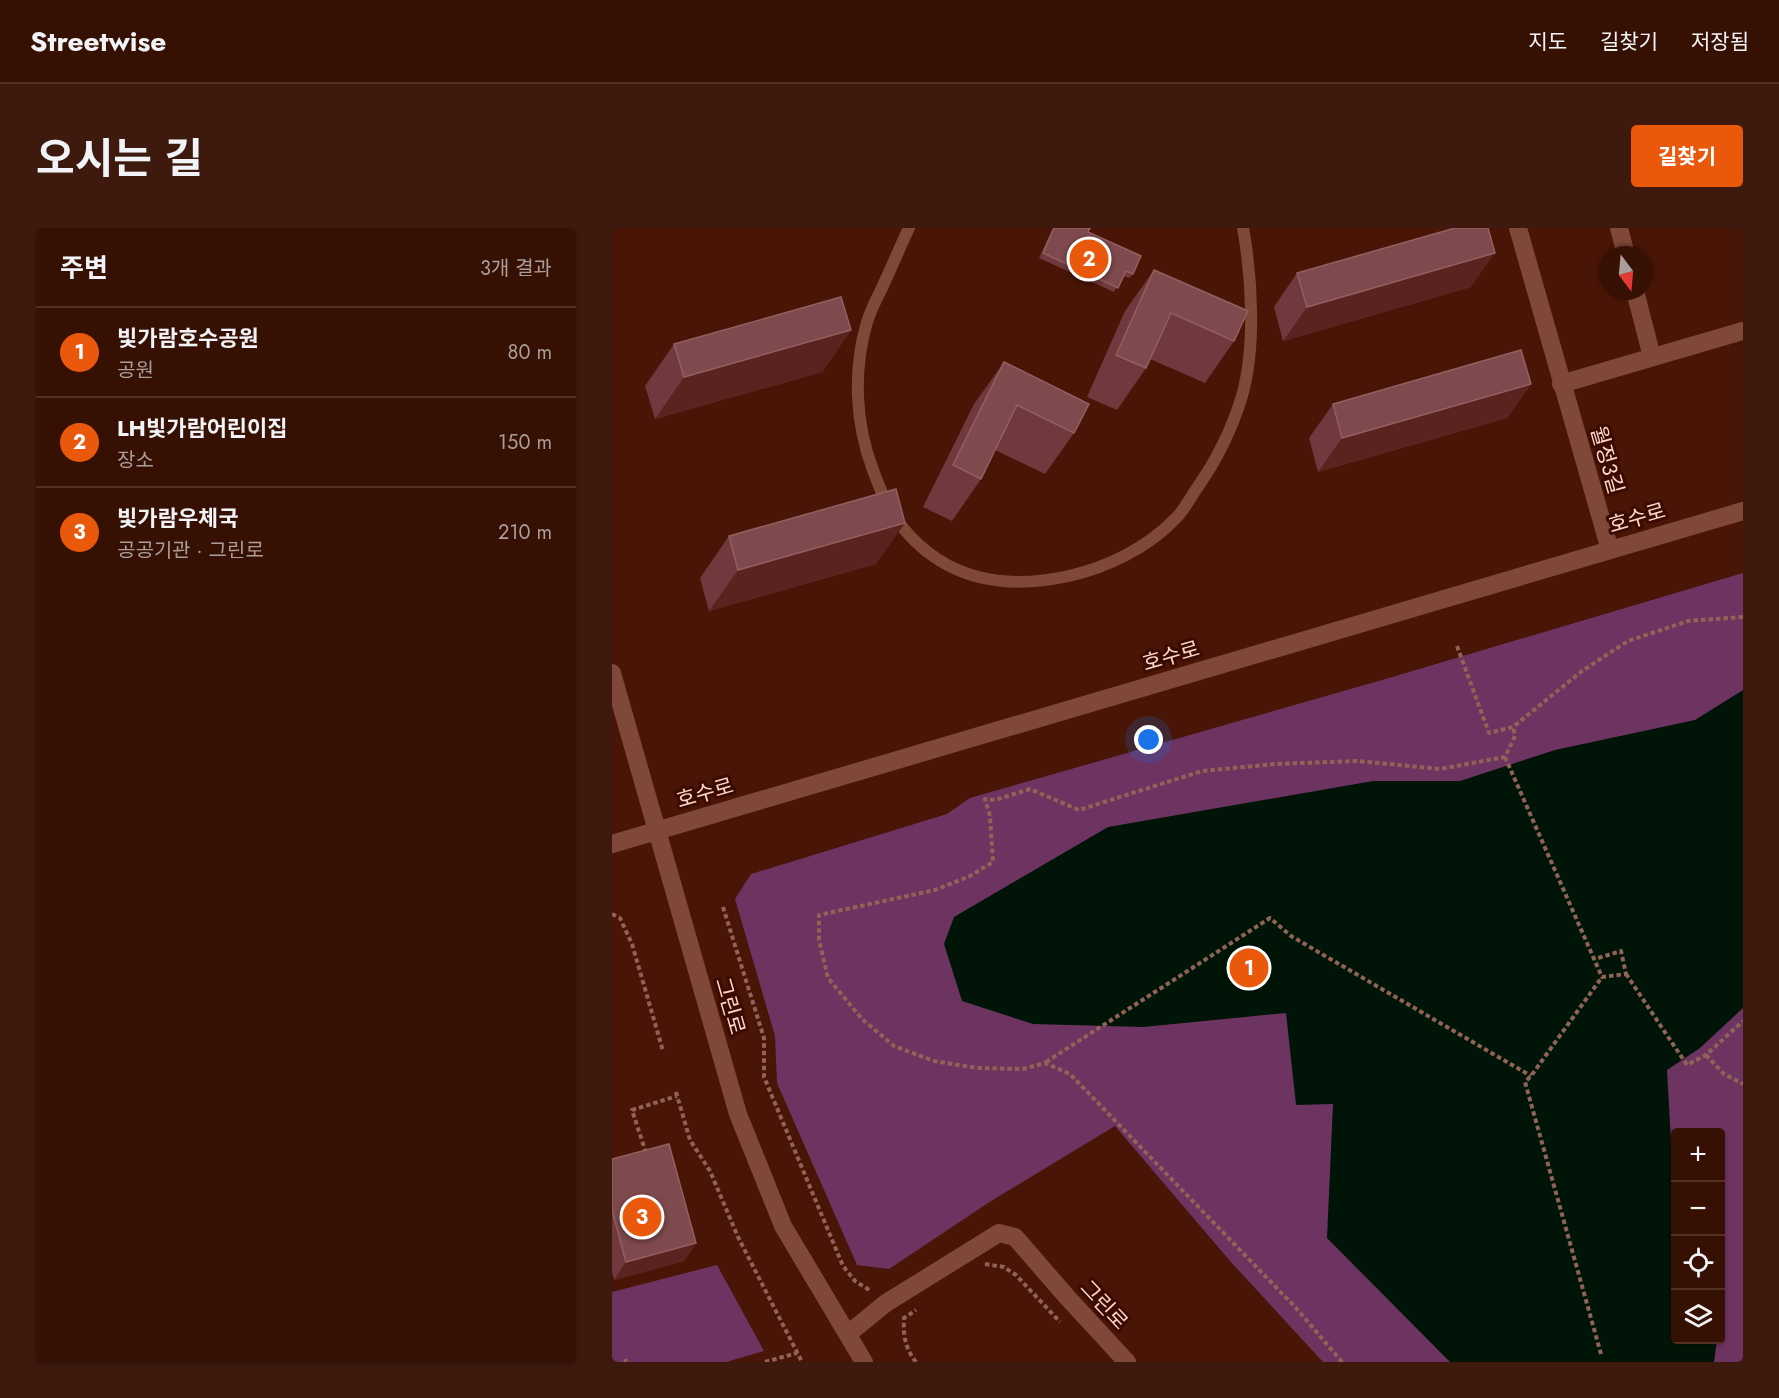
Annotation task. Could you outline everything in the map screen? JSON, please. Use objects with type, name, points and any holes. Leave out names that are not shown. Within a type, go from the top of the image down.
[{"type":"street","name":"월정3길","points":[[1518,228],[1610,550]]},
{"type":"street","points":[[1619,228],[1624,246]]},
{"type":"street","points":[[1637,300],[1652,357]]},
{"type":"street","points":[[1562,384],[1743,331]]},
{"type":"street","name":"호수로","points":[[612,844],[1743,511]]},
{"type":"street","name":"그린로","points":[[612,674],[738,1114],[783,1226],[864,1362]]},
{"type":"street","name":"그린로","points":[[848,1334],[886,1303],[999,1233],[1015,1237],[1066,1297],[1127,1362]]},
{"type":"lane","points":[[909,228],[867,320],[862,340],[858,398],[862,434],[870,462],[890,508],[902,527],[936,558],[960,571],[987,580],[1031,583],[1084,573],[1111,564],[1146,543],[1176,519],[1215,462],[1242,396],[1252,335],[1243,228]]},
{"type":"path","points":[[1457,646],[1489,733],[1513,727],[1582,671],[1628,641],[1688,621],[1743,617]]},
{"type":"path","points":[[1513,727],[1515,736],[1505,757],[1602,977]]},
{"type":"path","points":[[1505,757],[1440,769],[1358,761],[1275,764],[1202,771],[1079,810],[1030,789],[995,800],[985,799],[990,816],[993,862],[970,876],[935,890],[819,915],[819,940],[828,978],[862,1019],[894,1046],[934,1061],[977,1068],[1023,1069],[1045,1063],[1270,918],[1291,936],[1531,1076]]},
{"type":"path","points":[[723,907],[764,1038],[764,1077],[843,1266],[855,1281],[870,1291],[879,1289]]},
{"type":"path","points":[[612,914],[620,918],[632,944],[663,1051]]},
{"type":"path","points":[[1595,959],[1621,951],[1626,974],[1687,1065],[1706,1055],[1743,1021]]},
{"type":"path","points":[[1601,1354],[1525,1082],[1602,977],[1626,974]]},
{"type":"path","points":[[1706,1055],[1724,1074],[1743,1084]]},
{"type":"path","points":[[1045,1063],[1070,1074],[1296,1308],[1342,1362]]},
{"type":"path","points":[[650,1163],[632,1110],[676,1094],[690,1140],[710,1172],[738,1237],[802,1362]]},
{"type":"path","points":[[977,1270],[986,1264],[1004,1267],[1016,1275],[1065,1327]]},
{"type":"path","points":[[916,1362],[910,1355],[903,1337],[904,1318],[922,1306]]},
{"type":"path","points":[[765,1362],[797,1353]]},
{"type":"shaded area","points":[[1743,573],[1743,1362],[1323,1362],[1230,1261],[1115,1126],[991,1201],[889,1269],[857,1265],[777,1083],[775,1036],[735,899],[751,874],[947,814],[970,798],[1389,678]]},
{"type":"shaded area","points":[[1743,690],[1743,1008],[1700,1048],[1667,1070],[1671,1141],[1671,1344],[1716,1344],[1714,1362],[1450,1362],[1327,1238],[1333,1104],[1296,1105],[1286,1013],[1143,1027],[1033,1024],[962,1001],[944,944],[954,917],[1108,827],[1373,781],[1460,781],[1555,750],[1695,720]]},
{"type":"shaded area","points":[[717,1265],[764,1351],[726,1362],[612,1362],[612,1292]]},
{"type":"building","points":[[1054,228],[1090,228],[1088,232],[1141,256],[1133,274],[1126,271],[1118,288],[1043,253]]},
{"type":"building","points":[[1455,228],[1488,228],[1495,253],[1307,307],[1297,273]]},
{"type":"building","points":[[1154,270],[1248,311],[1234,341],[1171,313],[1146,368],[1116,355]]},
{"type":"building","points":[[841,297],[851,330],[684,377],[674,344]]},
{"type":"building","points":[[1521,350],[1531,384],[1342,438],[1333,404]]},
{"type":"building","points":[[1004,362],[1089,404],[1074,433],[1017,405],[981,479],[953,465]]},
{"type":"building","points":[[896,489],[905,523],[738,570],[729,536]]},
{"type":"building","points":[[669,1144],[696,1243],[626,1262],[612,1210],[612,1159]]},
{"type":"place","name":"LH빛가람어린이집","points":[[1089,259]]},
{"type":"place","name":"빛가람호수공원","points":[[1249,968]]},
{"type":"place","name":"빛가람우체국","points":[[642,1217]]}]
